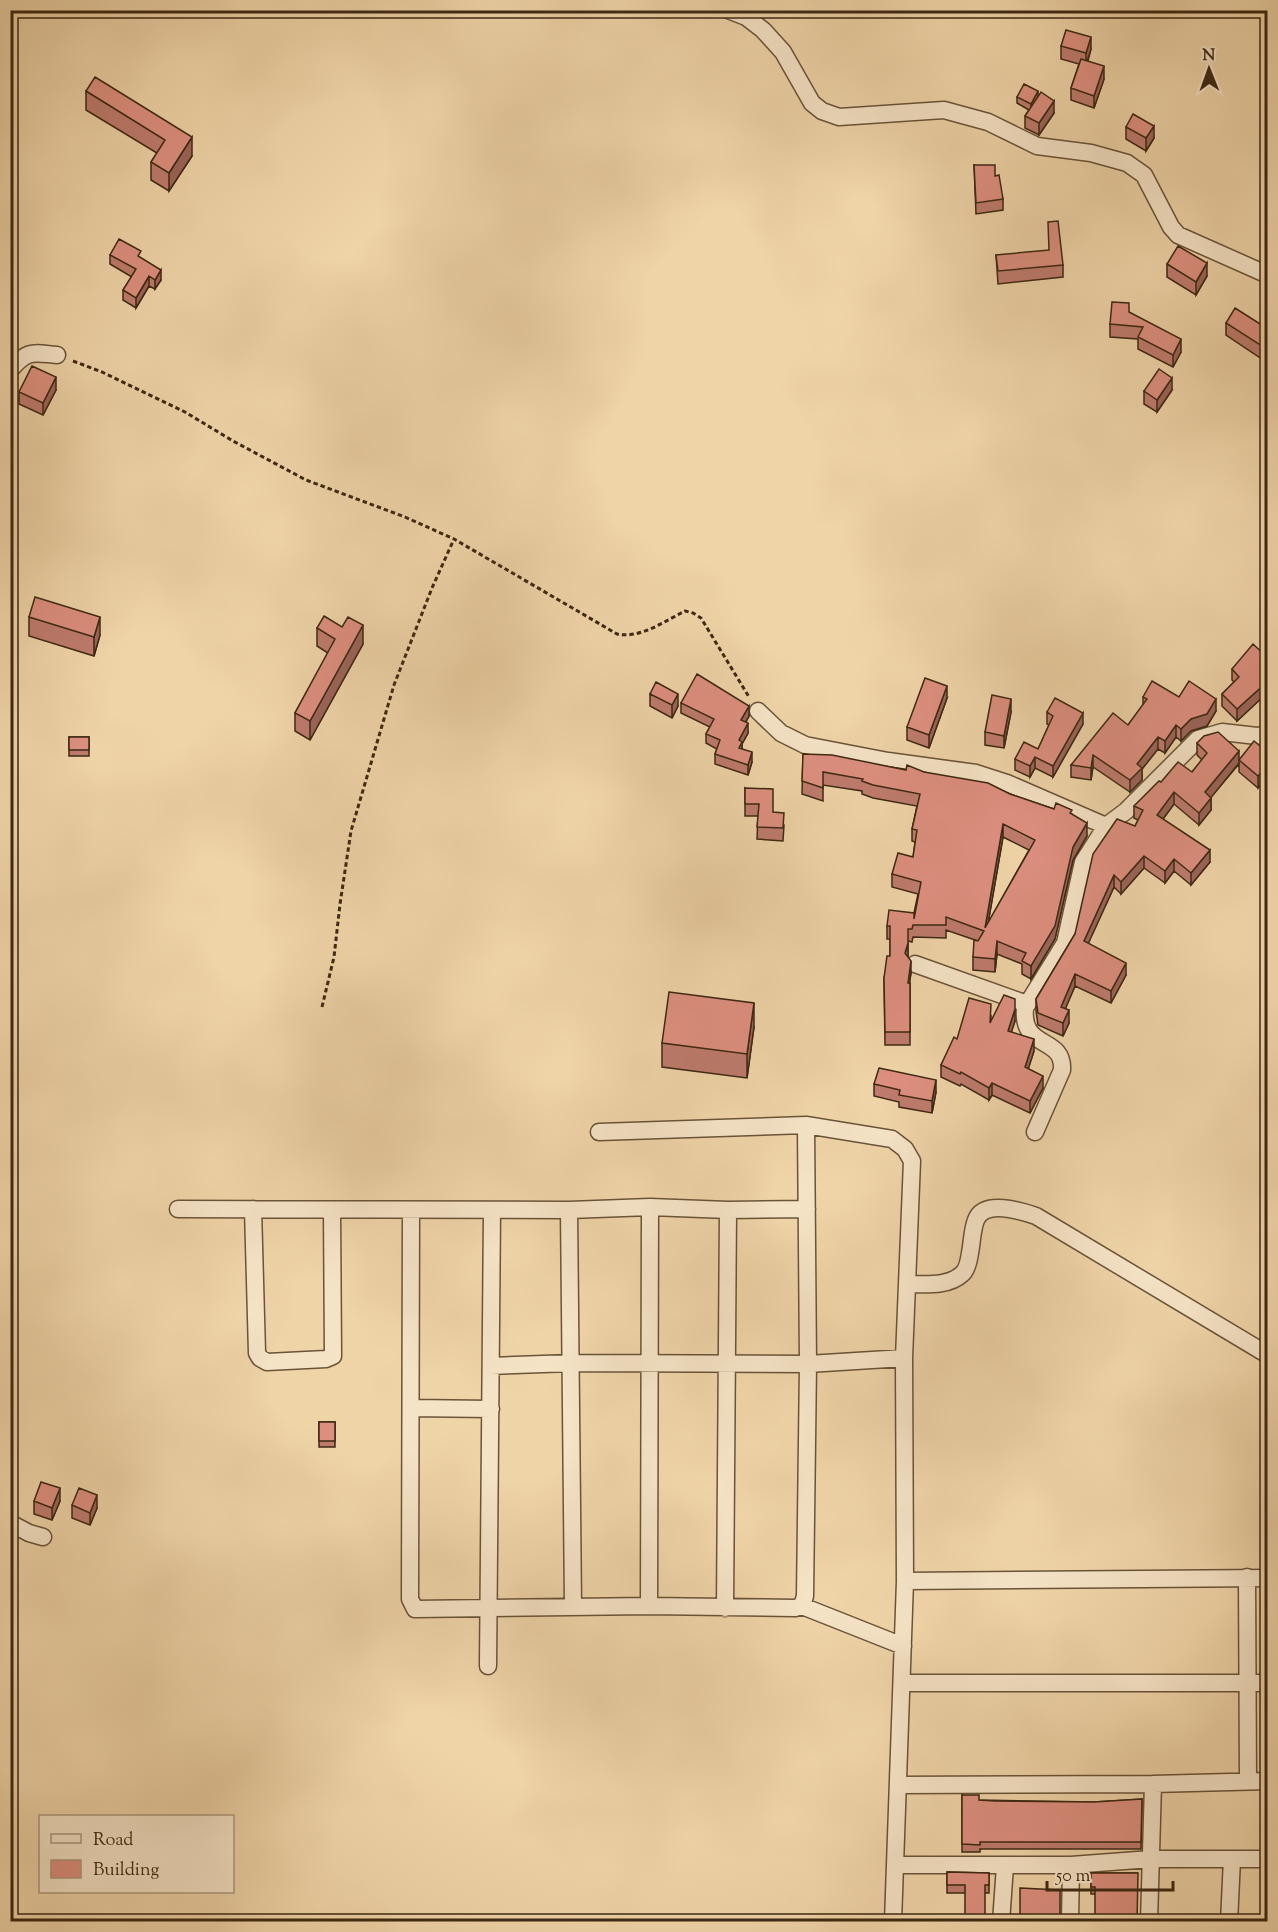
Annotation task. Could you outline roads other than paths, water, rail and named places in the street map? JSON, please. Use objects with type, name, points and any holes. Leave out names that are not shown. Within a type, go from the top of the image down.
[{"type":"street","points":[[728,10],[746,17],[763,30],[783,52],[812,103],[822,111],[839,117],[944,110],[988,122],[1037,146],[1090,153],[1127,164],[1144,176],[1171,227],[1178,235],[1268,275]]},
{"type":"street","points":[[10,370],[20,359],[30,353],[57,355]]},
{"type":"street","points":[[758,711],[781,733],[805,745],[899,763],[976,773],[1007,783],[1106,826]]},
{"type":"street","points":[[1035,1132],[1062,1070],[1062,1062],[1055,1049],[1032,1035],[1024,1019],[1027,1004],[1065,943],[1083,862],[1106,826],[1126,811],[1198,739],[1222,732],[1257,736],[1268,734]]},
{"type":"street","points":[[915,964],[1027,1004]]},
{"type":"street","points":[[802,1606],[805,1596],[808,1364],[806,1125]]},
{"type":"street","points":[[599,1132],[806,1125],[892,1139],[905,1149],[912,1161],[904,1358],[905,1581],[893,1922]]},
{"type":"street","points":[[178,1209],[492,1210],[650,1207],[728,1210],[807,1209]]},
{"type":"street","points":[[649,1606],[650,1207]]},
{"type":"street","points":[[907,1284],[937,1284],[964,1273],[969,1260],[976,1220],[982,1212],[1002,1208],[1019,1210],[1036,1216],[1268,1355]]},
{"type":"street","points":[[253,1209],[257,1353],[263,1361],[267,1362],[326,1359],[333,1356],[332,1210]]},
{"type":"street","points":[[569,1209],[573,1606]]},
{"type":"street","points":[[411,1210],[410,1599],[415,1609],[573,1606],[795,1608],[802,1606],[903,1646]]},
{"type":"street","points":[[488,1666],[492,1210]]},
{"type":"street","points":[[725,1608],[728,1210]]},
{"type":"street","points":[[491,1366],[571,1363],[808,1364],[904,1358]]},
{"type":"street","points":[[411,1408],[491,1409]]},
{"type":"street","points":[[10,1523],[42,1537]]},
{"type":"street","points":[[1247,1577],[1248,1781]]},
{"type":"street","points":[[905,1581],[1268,1578]]},
{"type":"street","points":[[902,1683],[1268,1683]]},
{"type":"street","points":[[898,1785],[1268,1781]]},
{"type":"street","points":[[1149,1922],[1153,1784]]},
{"type":"street","points":[[895,1865],[1005,1866],[1151,1859],[1268,1859]]},
{"type":"street","points":[[1229,1922],[1232,1859]]},
{"type":"street","points":[[1070,1922],[1071,1864]]},
{"type":"street","points":[[1001,1922],[1005,1866]]}]
